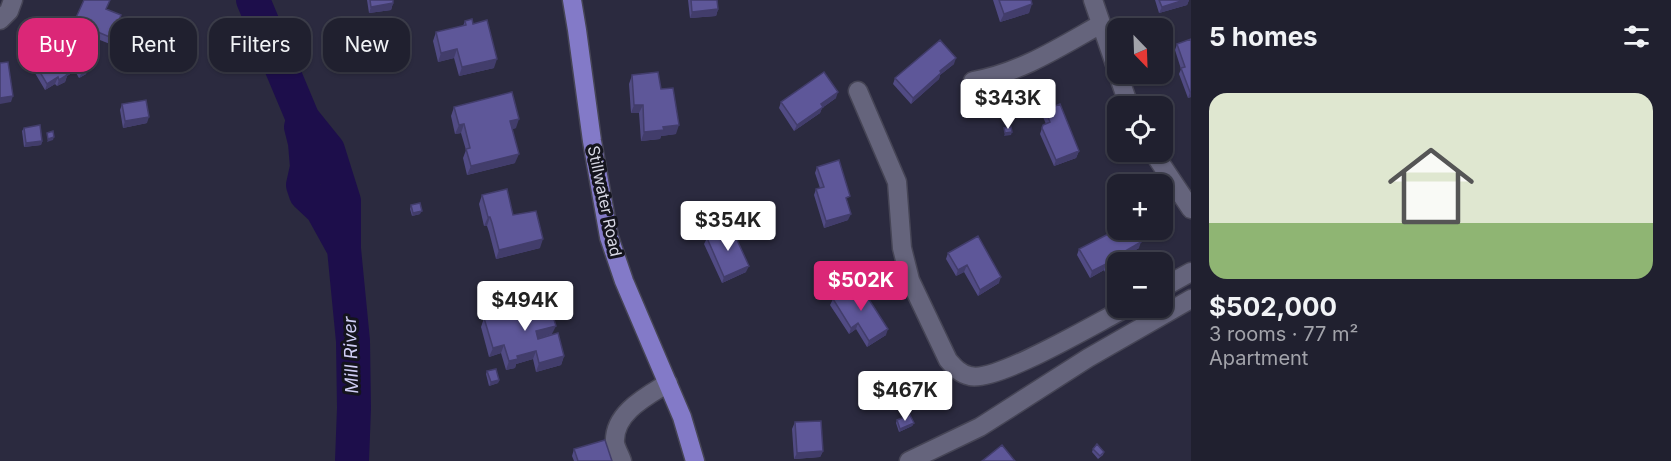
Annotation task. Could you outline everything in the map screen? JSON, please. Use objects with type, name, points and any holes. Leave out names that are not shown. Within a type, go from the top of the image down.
[{"type":"main road","name":"Stillwater Road","points":[[572,0],[592,141],[609,237],[624,281],[682,417],[695,461]]},
{"type":"street","points":[[1093,0],[1107,41]]},
{"type":"street","points":[[973,81],[995,77],[1029,63],[1101,24]]},
{"type":"street","points":[[858,91],[897,182],[902,248],[910,280],[948,360],[957,370],[971,377],[990,376],[1011,368],[1107,318]]},
{"type":"street","points":[[1160,162],[1191,209]]},
{"type":"street","points":[[1173,282],[1191,272]]},
{"type":"street","points":[[909,461],[980,427],[1088,358],[1191,299]]},
{"type":"street","points":[[622,461],[615,444],[616,431],[623,419],[634,404],[668,383]]},
{"type":"building","points":[[84,0],[110,0],[106,9],[121,15],[120,18],[110,18],[110,37],[98,32],[98,18],[76,18]]},
{"type":"building","points":[[370,0],[393,0],[393,3],[371,7]]},
{"type":"building","points":[[691,0],[717,0],[718,9],[692,12]]},
{"type":"building","points":[[999,0],[1031,0],[1032,4],[1004,14]]},
{"type":"building","points":[[1159,0],[1184,0],[1162,7]]},
{"type":"building","points":[[472,19],[473,24],[487,20],[497,59],[462,67],[457,49],[441,53],[436,32],[466,25],[465,21]]},
{"type":"building","points":[[1191,39],[1190,92],[1181,68],[1185,67],[1177,44]]},
{"type":"building","points":[[940,40],[956,58],[913,98],[895,78]]},
{"type":"building","points":[[8,62],[13,96],[0,98],[0,63]]},
{"type":"building","points":[[40,72],[65,72],[67,75],[59,80],[58,77],[47,84]]},
{"type":"building","points":[[658,72],[661,89],[673,88],[679,125],[663,127],[664,130],[644,132],[643,105],[634,105],[632,75]]},
{"type":"building","points":[[824,72],[838,92],[821,104],[823,107],[797,125],[781,102]]},
{"type":"building","points":[[512,92],[519,119],[510,121],[519,154],[471,166],[466,149],[470,148],[464,124],[459,125],[454,107]]},
{"type":"building","points":[[996,96],[998,105],[990,107],[988,99]]},
{"type":"building","points":[[146,100],[149,117],[125,121],[122,104]]},
{"type":"building","points":[[1060,104],[1079,151],[1056,160],[1042,128],[1050,122],[1045,110]]},
{"type":"building","points":[[40,125],[42,141],[26,143],[24,128]]},
{"type":"building","points":[[1011,127],[1012,132],[1005,133],[1004,128]]},
{"type":"building","points":[[53,131],[54,137],[48,139],[47,133]]},
{"type":"building","points":[[839,160],[850,196],[846,198],[851,214],[826,221],[816,189],[824,187],[817,167]]},
{"type":"building","points":[[507,189],[513,215],[536,211],[543,239],[499,250],[482,195]]},
{"type":"building","points":[[420,203],[422,211],[413,213],[411,205]]},
{"type":"building","points":[[731,227],[749,266],[724,277],[707,238]]},
{"type":"building","points":[[1107,235],[1107,240],[1140,240],[1141,242],[1124,252],[1107,252],[1107,266],[1106,264],[1092,271],[1079,249]]},
{"type":"building","points":[[978,236],[1001,277],[980,290],[967,265],[958,270],[948,253]]},
{"type":"building","points":[[859,284],[888,329],[869,341],[858,323],[851,328],[833,299]]},
{"type":"building","points":[[548,300],[556,326],[536,331],[538,339],[558,333],[564,356],[539,363],[536,351],[517,356],[518,359],[509,361],[504,345],[493,348],[484,318]]},
{"type":"building","points":[[496,369],[499,380],[491,382],[487,371]]},
{"type":"building","points":[[910,415],[914,423],[900,429],[897,420]]},
{"type":"building","points":[[821,421],[823,451],[797,453],[795,422]]},
{"type":"building","points":[[605,440],[612,461],[578,461],[574,449]]},
{"type":"building","points":[[1097,444],[1104,452],[1100,456],[1093,449]]},
{"type":"building","points":[[1002,445],[1015,461],[982,461]]},
{"type":"waterway","name":"Mill River","points":[[253,0],[303,119],[328,150],[344,201],[344,249],[353,341],[352,461]]},
{"type":"waterway","name":"Mill River","points":[[303,119],[301,127],[307,167],[303,185],[306,194],[322,209],[343,247]]}]
